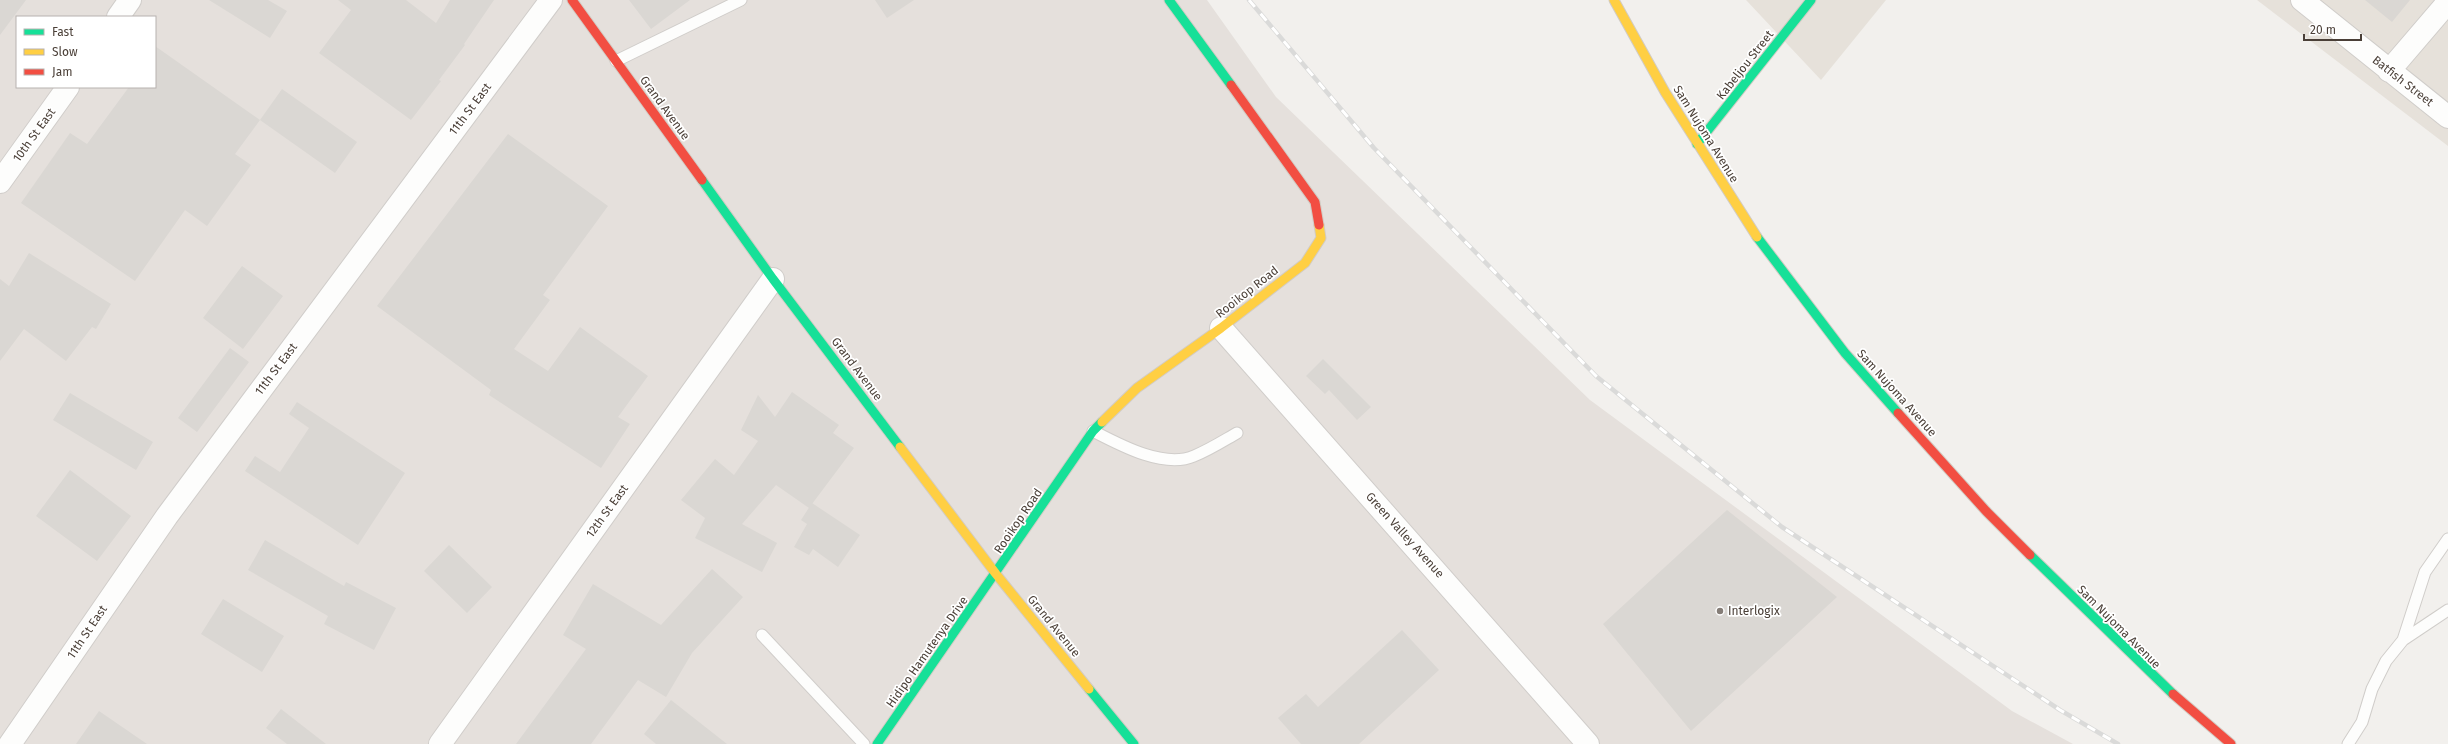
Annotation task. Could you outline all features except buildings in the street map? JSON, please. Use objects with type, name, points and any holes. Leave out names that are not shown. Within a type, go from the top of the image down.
[{"type":"street","points":[[119,16],[130,0]]},
{"type":"street","name":"11th St East","points":[[10,744],[167,516],[551,0]]},
{"type":"street","name":"Grand Avenue","points":[[572,0],[773,279],[996,574],[1134,744]]},
{"type":"street","name":"Rooikop Road","points":[[996,574],[1093,431],[1138,388],[1221,328],[1305,262],[1321,238],[1315,202],[1169,0]]},
{"type":"street","name":"Sam Nujoma Avenue","points":[[1614,0],[1665,92],[1752,230],[1845,353],[1970,494],[2156,680],[2231,744]]},
{"type":"street","name":"Kabeljou Street","points":[[1697,144],[1811,0]]},
{"type":"street","name":"Batfish Street","points":[[2302,0],[2448,117]]},
{"type":"street","points":[[2389,71],[2448,2]]},
{"type":"street","name":"10th St East","points":[[0,182],[67,88]]},
{"type":"street","name":"12th St East","points":[[440,744],[773,279]]},
{"type":"street","name":"Green Valley Avenue","points":[[1221,328],[1588,744]]},
{"type":"street","name":"Hidipo Hamutenya Drive","points":[[877,744],[996,574]]},
{"type":"lane","points":[[616,61],[741,0]]},
{"type":"lane","points":[[1093,431],[1133,452],[1166,459],[1193,457],[1237,433]]},
{"type":"lane","points":[[2403,640],[2426,572],[2448,539]]},
{"type":"lane","points":[[2348,744],[2362,722],[2372,689],[2386,661],[2403,640],[2448,610]]},
{"type":"lane","points":[[762,635],[864,744]]},
{"type":"shaded area","points":[[0,0],[1207,0],[1276,97],[1590,400],[2012,711],[2073,744],[0,744]]},
{"type":"shaded area","points":[[1746,0],[1886,0],[1821,80]]},
{"type":"shaded area","points":[[2257,0],[2448,0],[2448,146]]},
{"type":"railway","points":[[1249,0],[1374,148],[1596,376],[1782,527],[2060,710],[2118,744]]},
{"type":"traffic: fast","points":[[1169,0],[1231,85]]},
{"type":"traffic: fast","points":[[1697,144],[1811,0]]},
{"type":"traffic: fast","points":[[702,180],[773,279],[900,447]]},
{"type":"traffic: fast","points":[[1757,237],[1845,353],[1898,413]]},
{"type":"traffic: fast","points":[[877,744],[1093,431],[1102,422]]},
{"type":"traffic: fast","points":[[2030,555],[2173,694]]},
{"type":"traffic: fast","points":[[1089,689],[1134,744]]},
{"type":"traffic: slow","points":[[1614,0],[1665,92],[1757,237]]},
{"type":"traffic: slow","points":[[1102,422],[1137,388],[1221,328],[1305,263],[1321,238],[1319,225]]},
{"type":"traffic: slow","points":[[900,447],[996,574],[1089,689]]},
{"type":"traffic: jam","points":[[572,0],[702,180]]},
{"type":"traffic: jam","points":[[1231,85],[1315,202],[1319,225]]},
{"type":"traffic: jam","points":[[1898,413],[1986,511],[2030,555]]},
{"type":"traffic: jam","points":[[2173,694],[2231,744]]},
{"type":"place","name":"Interlogix","points":[[1720,611]]}]
